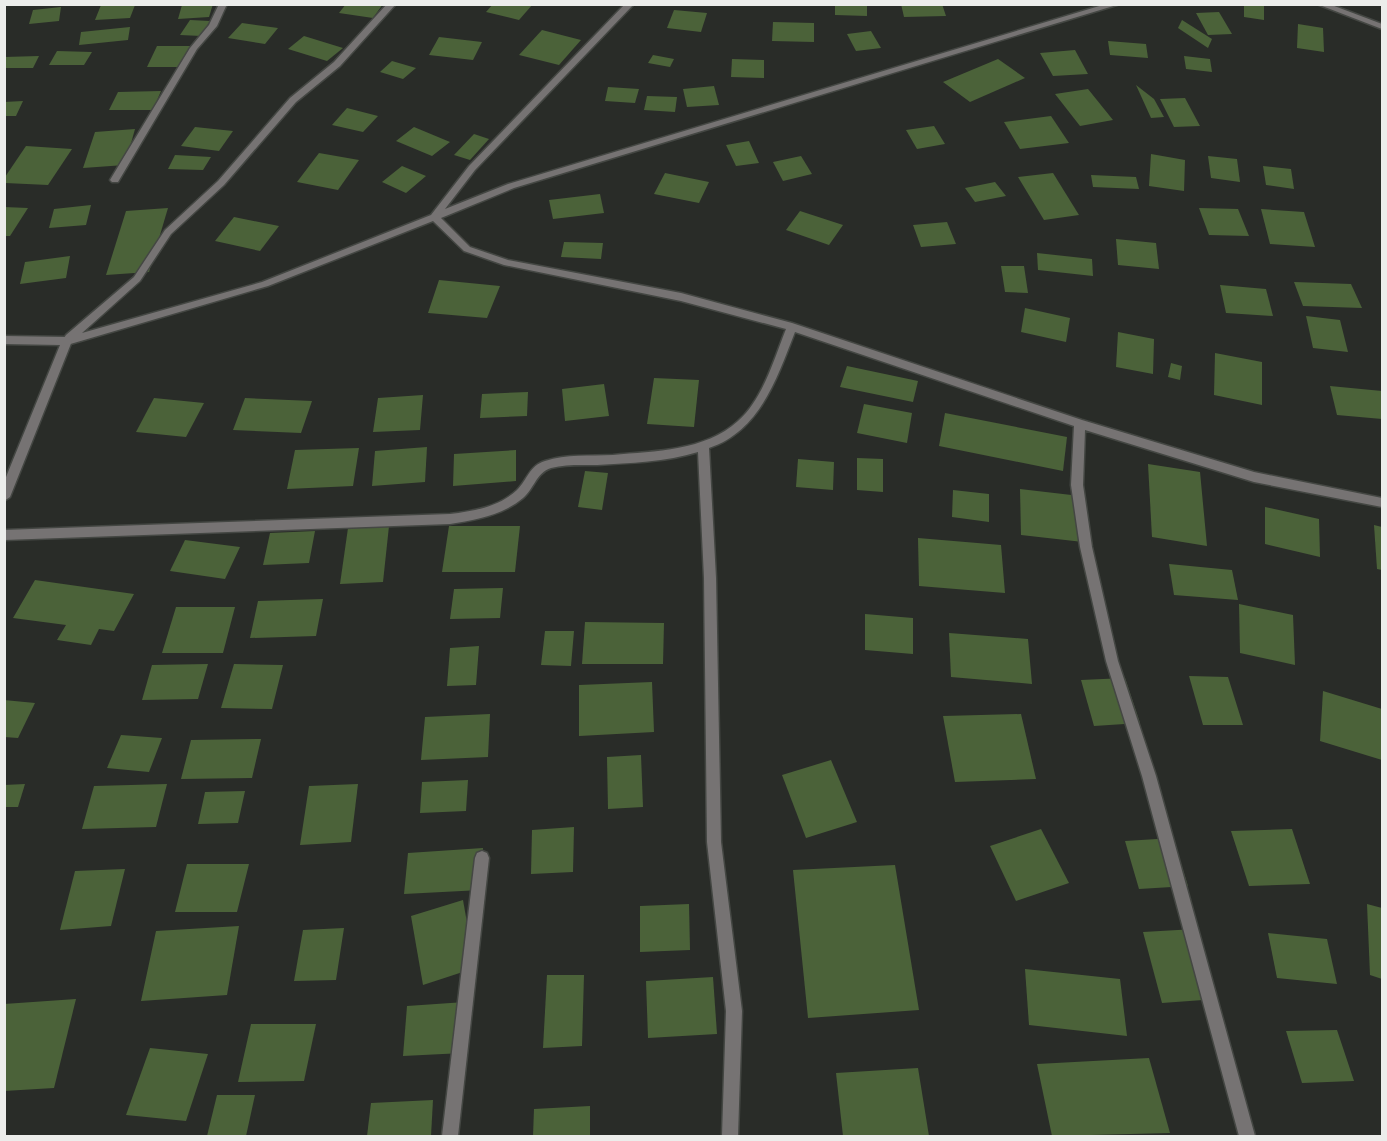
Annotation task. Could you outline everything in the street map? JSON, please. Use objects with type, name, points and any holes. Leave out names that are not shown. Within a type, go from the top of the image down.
[{"type":"street","points":[[115,180],[194,48],[213,26],[223,4]]},
{"type":"street","points":[[4,497],[67,341],[136,279],[168,232],[221,183],[293,100],[337,64],[392,4]]},
{"type":"street","points":[[434,217],[472,168],[630,4]]},
{"type":"street","points":[[4,340],[67,341],[265,285],[522,182],[1116,4]]},
{"type":"street","points":[[1321,4],[1383,27]]},
{"type":"street","points":[[434,217],[467,249],[507,263],[681,297],[792,327],[1080,424],[1254,477],[1383,502]]},
{"type":"street","points":[[4,535],[450,519],[481,514],[502,507],[521,492],[540,468],[563,463],[653,455],[703,447],[742,423],[771,378],[792,327]]},
{"type":"street","points":[[1080,424],[1077,485],[1086,548],[1112,661],[1149,776],[1247,1137]]},
{"type":"street","points":[[703,447],[710,578],[714,842],[734,1011],[730,1137]]},
{"type":"street","points":[[450,1137],[482,858]]},
{"type":"building","points":[[213,4],[209,17],[178,19],[182,5]]},
{"type":"building","points":[[346,4],[383,4],[373,18],[339,13]]},
{"type":"building","points":[[493,4],[533,4],[519,20],[486,12]]},
{"type":"building","points":[[835,4],[867,4],[867,16],[835,15]]},
{"type":"building","points":[[901,4],[942,4],[946,16],[904,17]]},
{"type":"building","points":[[1244,4],[1264,5],[1264,20],[1244,17]]},
{"type":"building","points":[[101,5],[135,5],[130,18],[95,20]]},
{"type":"building","points":[[61,7],[59,21],[29,24],[33,10]]},
{"type":"building","points":[[674,10],[707,13],[701,32],[667,28]]},
{"type":"building","points":[[1219,12],[1232,34],[1208,35],[1196,13]]},
{"type":"building","points":[[190,20],[210,21],[201,36],[180,35]]},
{"type":"building","points":[[1182,20],[1212,39],[1208,48],[1178,28]]},
{"type":"building","points":[[773,22],[814,23],[814,42],[772,41]]},
{"type":"building","points":[[242,23],[278,28],[265,44],[228,38]]},
{"type":"building","points":[[1298,24],[1323,28],[1324,52],[1297,48]]},
{"type":"building","points":[[130,27],[128,40],[79,45],[81,32]]},
{"type":"building","points":[[542,30],[581,40],[559,65],[519,55]]},
{"type":"building","points":[[871,31],[881,48],[856,51],[847,34]]},
{"type":"building","points":[[304,36],[343,48],[327,61],[288,49]]},
{"type":"building","points":[[439,37],[482,42],[473,60],[429,55]]},
{"type":"building","points":[[1108,41],[1146,44],[1148,58],[1110,55]]},
{"type":"building","points":[[157,46],[192,46],[183,67],[147,67]]},
{"type":"building","points":[[1075,50],[1088,74],[1053,76],[1040,53]]},
{"type":"building","points":[[57,51],[92,52],[84,65],[49,65]]},
{"type":"building","points":[[653,55],[674,59],[670,67],[648,63]]},
{"type":"building","points":[[39,56],[33,68],[4,68],[4,57]]},
{"type":"building","points":[[1184,56],[1210,59],[1212,72],[1186,69]]},
{"type":"building","points":[[732,59],[764,60],[764,78],[731,77]]},
{"type":"building","points":[[998,59],[1025,78],[970,102],[943,82]]},
{"type":"building","points":[[392,61],[416,68],[403,79],[380,72]]},
{"type":"building","points":[[1136,85],[1154,99],[1164,117],[1151,118]]},
{"type":"building","points":[[714,86],[719,105],[687,107],[683,89]]},
{"type":"building","points":[[608,87],[639,89],[635,103],[605,101]]},
{"type":"building","points":[[1088,89],[1113,120],[1080,126],[1055,94]]},
{"type":"building","points":[[161,91],[153,110],[109,110],[118,92]]},
{"type":"building","points":[[647,96],[677,97],[675,112],[644,110]]},
{"type":"building","points":[[1185,98],[1200,126],[1174,127],[1160,99]]},
{"type":"building","points":[[23,101],[16,116],[4,116],[4,102]]},
{"type":"building","points":[[347,108],[378,116],[363,132],[332,125]]},
{"type":"building","points":[[1051,116],[1069,143],[1020,149],[1004,122]]},
{"type":"building","points":[[934,126],[945,144],[917,149],[906,130]]},
{"type":"building","points":[[195,127],[233,131],[219,151],[181,146]]},
{"type":"building","points":[[414,127],[450,142],[432,156],[396,141]]},
{"type":"building","points":[[135,129],[125,165],[83,168],[95,132]]},
{"type":"building","points":[[474,134],[489,139],[470,160],[454,155]]},
{"type":"building","points":[[749,141],[759,163],[736,166],[726,145]]},
{"type":"building","points":[[26,146],[72,149],[48,185],[5,183],[5,177]]},
{"type":"building","points":[[319,153],[359,160],[338,190],[297,182]]},
{"type":"building","points":[[1151,154],[1185,160],[1184,191],[1149,186]]},
{"type":"building","points":[[175,155],[211,157],[203,170],[168,169]]},
{"type":"building","points":[[801,156],[812,174],[783,181],[773,162]]},
{"type":"building","points":[[1208,156],[1237,159],[1240,182],[1211,178]]},
{"type":"building","points":[[402,166],[426,176],[406,193],[382,182]]},
{"type":"building","points":[[1263,166],[1291,169],[1294,189],[1266,185]]},
{"type":"building","points":[[665,173],[709,182],[699,203],[654,194]]},
{"type":"building","points":[[1053,173],[1079,215],[1044,220],[1018,177]]},
{"type":"building","points":[[1091,175],[1136,177],[1139,189],[1093,187]]},
{"type":"building","points":[[995,182],[1006,196],[975,202],[965,188]]},
{"type":"building","points":[[600,194],[604,213],[553,219],[549,200]]},
{"type":"building","points":[[91,205],[86,225],[49,228],[54,209]]},
{"type":"building","points":[[4,207],[28,208],[10,236],[4,236]]},
{"type":"building","points":[[168,208],[149,272],[106,275],[126,211]]},
{"type":"building","points":[[1199,208],[1238,209],[1249,236],[1209,235]]},
{"type":"building","points":[[1261,209],[1304,212],[1315,247],[1270,244]]},
{"type":"building","points":[[800,211],[843,225],[829,245],[786,230]]},
{"type":"building","points":[[234,217],[279,226],[260,251],[215,241]]},
{"type":"building","points":[[947,222],[956,244],[921,247],[913,225]]},
{"type":"building","points":[[1116,239],[1156,243],[1159,269],[1118,265]]},
{"type":"building","points":[[564,242],[603,243],[601,259],[561,257]]},
{"type":"building","points":[[1037,253],[1092,259],[1093,276],[1038,270]]},
{"type":"building","points":[[70,256],[66,278],[20,284],[25,262]]},
{"type":"building","points":[[1001,266],[1024,266],[1028,293],[1005,292]]},
{"type":"building","points":[[439,280],[500,286],[487,318],[428,313]]},
{"type":"building","points":[[1294,282],[1351,284],[1362,308],[1303,306]]},
{"type":"building","points":[[1220,285],[1266,289],[1273,316],[1226,313]]},
{"type":"building","points":[[1025,308],[1070,318],[1066,342],[1021,332]]},
{"type":"building","points":[[1306,316],[1340,320],[1348,352],[1313,348]]},
{"type":"building","points":[[1118,332],[1154,339],[1153,374],[1116,367]]},
{"type":"building","points":[[1215,353],[1262,362],[1262,405],[1214,395]]},
{"type":"building","points":[[1171,363],[1182,366],[1180,380],[1168,377]]},
{"type":"building","points":[[847,366],[918,381],[913,402],[840,387]]},
{"type":"building","points":[[654,378],[699,380],[694,427],[647,424]]},
{"type":"building","points":[[604,384],[609,416],[565,421],[562,389]]},
{"type":"building","points":[[1330,386],[1382,391],[1382,419],[1337,415]]},
{"type":"building","points":[[528,392],[527,416],[480,418],[482,394]]},
{"type":"building","points":[[423,395],[420,430],[373,432],[378,398]]},
{"type":"building","points":[[154,398],[204,403],[186,437],[136,432]]},
{"type":"building","points":[[245,398],[312,401],[301,433],[233,430]]},
{"type":"building","points":[[864,404],[912,413],[907,443],[857,433]]},
{"type":"building","points":[[945,413],[1067,437],[1063,471],[939,446]]},
{"type":"building","points":[[427,447],[425,482],[372,486],[375,451]]},
{"type":"building","points":[[359,448],[353,486],[287,489],[295,450]]},
{"type":"building","points":[[516,450],[516,481],[453,486],[454,454]]},
{"type":"building","points":[[857,458],[883,459],[883,492],[857,490]]},
{"type":"building","points":[[798,459],[834,462],[833,490],[796,487]]},
{"type":"building","points":[[1148,464],[1200,472],[1207,546],[1152,537]]},
{"type":"building","points":[[585,471],[608,473],[602,510],[578,507]]},
{"type":"building","points":[[1020,489],[1080,496],[1083,542],[1021,535]]},
{"type":"building","points":[[953,490],[989,494],[989,522],[952,517]]},
{"type":"building","points":[[1265,507],[1319,519],[1320,557],[1265,544]]},
{"type":"building","points":[[1374,525],[1382,527],[1382,570],[1377,569]]},
{"type":"building","points":[[389,526],[383,582],[340,584],[348,528]]},
{"type":"building","points":[[449,526],[520,526],[515,572],[442,572]]},
{"type":"building","points":[[315,531],[309,563],[263,565],[270,533]]},
{"type":"building","points":[[918,538],[1001,545],[1005,593],[919,586]]},
{"type":"building","points":[[185,540],[240,547],[225,579],[170,571]]},
{"type":"building","points":[[1169,564],[1232,570],[1238,600],[1174,595]]},
{"type":"building","points":[[35,580],[134,594],[114,631],[99,629],[91,645],[57,640],[66,625],[13,618]]},
{"type":"building","points":[[503,588],[500,618],[450,619],[454,589]]},
{"type":"building","points":[[323,599],[316,636],[250,638],[258,601]]},
{"type":"building","points":[[1239,604],[1293,615],[1295,665],[1240,653]]},
{"type":"building","points":[[176,607],[235,607],[223,653],[162,653]]},
{"type":"building","points":[[865,614],[913,618],[913,654],[865,650]]},
{"type":"building","points":[[585,622],[664,623],[663,664],[582,664]]},
{"type":"building","points":[[545,631],[574,631],[571,666],[541,665]]},
{"type":"building","points":[[949,633],[1028,639],[1032,684],[951,677]]},
{"type":"building","points":[[479,646],[476,685],[447,686],[450,648]]},
{"type":"building","points":[[208,664],[198,699],[142,700],[152,665]]},
{"type":"building","points":[[234,664],[283,665],[272,709],[221,708]]},
{"type":"building","points":[[1189,676],[1228,677],[1243,725],[1203,725]]},
{"type":"building","points":[[1125,678],[1140,723],[1094,726],[1081,680]]},
{"type":"building","points":[[652,682],[654,732],[579,736],[579,685]]},
{"type":"building","points":[[1323,691],[1382,709],[1382,760],[1320,741]]},
{"type":"building","points":[[4,700],[35,703],[18,738],[4,737]]},
{"type":"building","points":[[490,714],[488,757],[421,760],[425,717]]},
{"type":"building","points":[[1021,714],[1036,779],[955,782],[943,716]]},
{"type":"building","points":[[121,735],[162,738],[149,772],[107,768]]},
{"type":"building","points":[[261,739],[252,778],[181,779],[191,740]]},
{"type":"building","points":[[641,755],[643,807],[608,809],[607,757]]},
{"type":"building","points":[[831,760],[857,822],[806,838],[782,775]]},
{"type":"building","points":[[468,780],[466,811],[420,813],[422,782]]},
{"type":"building","points":[[25,784],[18,807],[4,807],[4,785]]},
{"type":"building","points":[[167,784],[156,827],[82,829],[94,786]]},
{"type":"building","points":[[358,784],[351,842],[300,845],[309,786]]},
{"type":"building","points":[[245,791],[238,823],[198,824],[205,792]]},
{"type":"building","points":[[574,827],[573,872],[531,874],[532,830]]},
{"type":"building","points":[[1041,829],[1069,883],[1016,901],[990,846]]},
{"type":"building","points":[[1292,829],[1310,884],[1249,886],[1231,831]]},
{"type":"building","points":[[1173,838],[1188,886],[1139,889],[1125,841]]},
{"type":"building","points":[[483,848],[481,890],[404,894],[408,853]]},
{"type":"building","points":[[187,864],[249,864],[237,912],[175,912]]},
{"type":"building","points":[[895,865],[919,1010],[808,1018],[793,870]]},
{"type":"building","points":[[125,869],[111,926],[60,930],[75,871]]},
{"type":"building","points":[[463,900],[475,968],[423,985],[411,916]]},
{"type":"building","points":[[689,904],[690,950],[640,952],[640,906]]},
{"type":"building","points":[[1367,904],[1382,908],[1382,979],[1370,975]]},
{"type":"building","points":[[239,926],[227,995],[141,1001],[156,931]]},
{"type":"building","points":[[344,928],[336,980],[294,981],[303,930]]},
{"type":"building","points":[[1195,929],[1217,999],[1162,1003],[1143,932]]},
{"type":"building","points":[[1268,933],[1327,939],[1337,984],[1277,978]]},
{"type":"building","points":[[1025,969],[1120,979],[1127,1036],[1029,1025]]},
{"type":"building","points":[[547,975],[584,975],[582,1046],[543,1048]]},
{"type":"building","points":[[713,977],[717,1034],[648,1038],[646,981]]},
{"type":"building","points":[[76,999],[54,1088],[4,1091],[4,1004]]},
{"type":"building","points":[[465,1002],[463,1053],[403,1056],[407,1006]]},
{"type":"building","points":[[251,1024],[316,1024],[304,1081],[238,1082]]},
{"type":"building","points":[[1337,1030],[1354,1081],[1302,1083],[1286,1031]]},
{"type":"building","points":[[150,1048],[208,1054],[186,1121],[126,1115]]},
{"type":"building","points":[[1149,1058],[1170,1133],[1052,1136],[1037,1064]]},
{"type":"building","points":[[918,1068],[929,1136],[843,1136],[836,1073]]},
{"type":"building","points":[[217,1095],[255,1095],[246,1136],[207,1136]]},
{"type":"building","points":[[433,1100],[431,1136],[367,1136],[371,1103]]},
{"type":"building","points":[[590,1106],[590,1136],[533,1136],[534,1109]]}]
